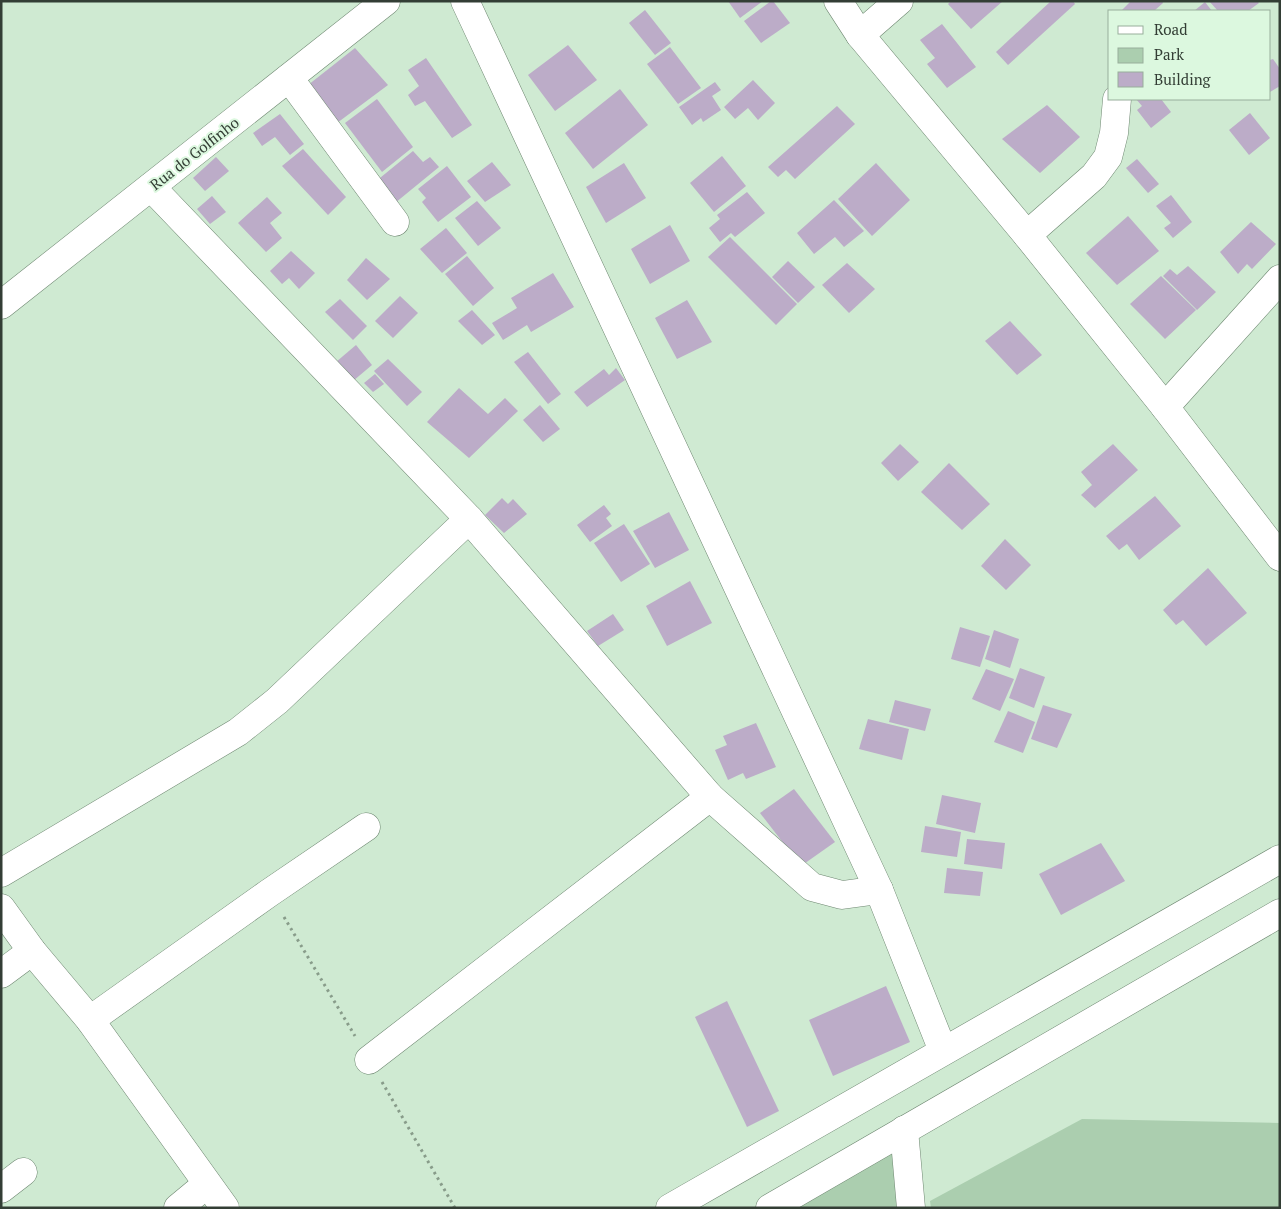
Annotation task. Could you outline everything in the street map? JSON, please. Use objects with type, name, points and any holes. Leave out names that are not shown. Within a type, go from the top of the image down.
[{"type":"street","name":"Rua do Golfinho","points":[[1,304],[386,1]]},
{"type":"street","points":[[465,1],[879,890],[943,1051]]},
{"type":"street","points":[[838,1],[860,35],[1028,235],[1165,407],[1280,557]]},
{"type":"street","points":[[860,35],[899,1]]},
{"type":"street","points":[[289,78],[395,222]]},
{"type":"street","points":[[1028,235],[1094,176],[1108,156],[1114,133],[1117,100]]},
{"type":"street","points":[[150,186],[469,519],[710,797],[812,887],[842,895],[879,890]]},
{"type":"street","points":[[1165,407],[1280,279]]},
{"type":"street","points":[[1,873],[238,732],[277,700],[469,519]]},
{"type":"street","points":[[369,1060],[710,797]]},
{"type":"street","points":[[90,1020],[366,827]]},
{"type":"street","points":[[670,1208],[1280,859]]},
{"type":"street","points":[[1,908],[32,951],[90,1020],[225,1208]]},
{"type":"street","points":[[770,1208],[1280,913]]},
{"type":"street","points":[[1,974],[32,951]]},
{"type":"street","points":[[904,1130],[911,1208]]},
{"type":"street","points":[[1,1189],[23,1172]]},
{"type":"street","points":[[178,1208],[207,1184]]},
{"type":"green space","points":[[1082,1119],[1280,1123],[1280,1208],[931,1208],[930,1201]]},
{"type":"green space","points":[[904,1130],[906,1208],[770,1208]]},
{"type":"building","points":[[728,1],[763,1],[740,18]]},
{"type":"building","points":[[773,1],[790,23],[761,43],[744,21]]},
{"type":"building","points":[[951,1],[1003,1],[971,29],[948,4]]},
{"type":"building","points":[[1051,1],[1073,1],[1075,4],[1008,65],[996,52]]},
{"type":"building","points":[[1131,1],[1162,1],[1163,3],[1155,10],[1122,10]]},
{"type":"building","points":[[1209,1],[1257,1],[1259,3],[1249,10],[1217,10]]},
{"type":"building","points":[[1205,2],[1211,10],[1195,10]]},
{"type":"building","points":[[645,10],[671,43],[655,55],[629,23]]},
{"type":"building","points":[[942,24],[976,67],[947,88],[927,64],[935,58],[920,40]]},
{"type":"building","points":[[568,45],[597,80],[555,111],[528,75]]},
{"type":"building","points":[[670,47],[701,88],[678,104],[647,64]]},
{"type":"building","points":[[355,48],[388,85],[333,126],[303,89]]},
{"type":"building","points":[[426,58],[472,125],[452,138],[425,101],[415,106],[408,95],[419,86],[408,70]]},
{"type":"building","points":[[1273,59],[1280,69],[1280,86],[1271,91],[1271,60]]},
{"type":"building","points":[[753,80],[775,103],[758,120],[748,108],[735,119],[724,107]]},
{"type":"building","points":[[715,82],[721,90],[712,96],[721,110],[703,122],[701,118],[692,125],[679,107]]},
{"type":"building","points":[[620,89],[648,125],[593,169],[565,133]]},
{"type":"building","points":[[377,99],[413,147],[382,172],[345,123]]},
{"type":"building","points":[[1137,100],[1162,100],[1171,112],[1151,128],[1137,110],[1142,106]]},
{"type":"building","points":[[1047,105],[1080,137],[1040,173],[1002,139]]},
{"type":"building","points":[[837,106],[855,124],[795,179],[786,170],[778,177],[768,167]]},
{"type":"building","points":[[1250,113],[1270,138],[1249,155],[1229,130]]},
{"type":"building","points":[[280,114],[304,144],[290,155],[275,137],[262,146],[253,133]]},
{"type":"building","points":[[303,149],[346,197],[328,215],[282,166]]},
{"type":"building","points":[[413,151],[423,162],[430,157],[439,167],[395,203],[375,182]]},
{"type":"building","points":[[722,156],[746,186],[714,212],[690,183]]},
{"type":"building","points":[[216,157],[229,171],[205,191],[193,178]]},
{"type":"building","points":[[1137,159],[1159,184],[1148,193],[1126,168]]},
{"type":"building","points":[[492,162],[511,185],[485,202],[467,181]]},
{"type":"building","points":[[624,163],[646,198],[606,223],[586,187]]},
{"type":"building","points":[[876,163],[910,200],[872,236],[838,199]]},
{"type":"building","points":[[447,166],[471,197],[438,222],[422,202],[426,198],[418,189]]},
{"type":"building","points":[[747,192],[765,213],[735,237],[731,233],[720,242],[709,228],[720,219],[717,215]]},
{"type":"building","points":[[1171,195],[1192,222],[1173,238],[1164,228],[1171,223],[1156,206]]},
{"type":"building","points":[[212,196],[226,212],[210,224],[197,209]]},
{"type":"building","points":[[267,197],[282,213],[270,223],[282,238],[266,252],[238,223]]},
{"type":"building","points":[[834,200],[864,231],[844,247],[835,237],[814,254],[797,233]]},
{"type":"building","points":[[477,201],[501,228],[478,246],[455,218]]},
{"type":"building","points":[[1128,216],[1159,251],[1117,285],[1086,253]]},
{"type":"building","points":[[1251,222],[1276,244],[1252,269],[1247,264],[1238,274],[1220,252]]},
{"type":"building","points":[[670,225],[690,261],[650,284],[631,249]]},
{"type":"building","points":[[446,228],[467,253],[442,273],[420,249]]},
{"type":"building","points":[[730,237],[797,304],[776,325],[708,257]]},
{"type":"building","points":[[291,251],[315,273],[299,289],[289,278],[282,284],[270,271]]},
{"type":"building","points":[[467,256],[494,288],[473,306],[445,274]]},
{"type":"building","points":[[366,258],[390,279],[367,300],[347,280]]},
{"type":"building","points":[[788,261],[815,287],[798,303],[772,277]]},
{"type":"building","points":[[847,263],[875,289],[849,313],[822,285]]},
{"type":"building","points":[[1188,266],[1216,292],[1197,310],[1163,276],[1170,269],[1177,275]]},
{"type":"building","points":[[553,273],[574,307],[531,332],[527,325],[503,340],[492,323],[517,308],[511,298]]},
{"type":"building","points":[[1161,276],[1196,310],[1165,339],[1130,304]]},
{"type":"building","points":[[400,296],[418,313],[393,338],[375,321]]},
{"type":"building","points":[[340,299],[367,326],[353,340],[325,312]]},
{"type":"building","points":[[687,300],[712,342],[677,359],[655,318]]},
{"type":"building","points":[[472,310],[495,335],[482,345],[458,321]]},
{"type":"building","points":[[1010,321],[1042,355],[1017,375],[985,341]]},
{"type":"building","points":[[356,345],[372,365],[353,381],[329,368]]},
{"type":"building","points":[[528,352],[561,394],[548,404],[514,362]]},
{"type":"building","points":[[388,359],[422,392],[407,406],[374,371]]},
{"type":"building","points":[[616,368],[625,380],[587,407],[574,392],[604,369],[609,375]]},
{"type":"building","points":[[375,374],[384,384],[373,392],[364,383]]},
{"type":"building","points":[[459,388],[488,414],[505,398],[518,411],[469,458],[427,422]]},
{"type":"building","points":[[540,405],[560,429],[543,442],[523,420]]},
{"type":"building","points":[[900,444],[919,462],[898,481],[881,463]]},
{"type":"building","points":[[1113,444],[1138,470],[1095,508],[1081,495],[1092,485],[1081,472]]},
{"type":"building","points":[[949,463],[990,504],[962,530],[921,492]]},
{"type":"building","points":[[1155,496],[1181,526],[1139,560],[1127,544],[1119,550],[1106,536]]},
{"type":"building","points":[[502,498],[508,504],[513,499],[527,514],[504,533],[485,515]]},
{"type":"building","points":[[604,505],[611,514],[606,518],[612,526],[590,542],[577,525]]},
{"type":"building","points":[[669,512],[689,550],[655,568],[633,531]]},
{"type":"building","points":[[624,524],[650,564],[621,582],[594,543]]},
{"type":"building","points":[[1005,539],[1031,565],[1006,590],[981,566]]},
{"type":"building","points":[[1208,568],[1247,613],[1206,646],[1183,620],[1176,625],[1163,610]]},
{"type":"building","points":[[690,581],[712,623],[667,646],[646,606]]},
{"type":"building","points":[[613,614],[624,630],[598,646],[587,631]]},
{"type":"building","points":[[960,627],[990,636],[980,667],[951,659]]},
{"type":"building","points":[[994,630],[1019,639],[1010,668],[985,659]]},
{"type":"building","points":[[1020,668],[1045,677],[1034,708],[1009,698]]},
{"type":"building","points":[[986,669],[1014,679],[1000,711],[972,699]]},
{"type":"building","points":[[895,700],[931,709],[925,731],[889,722]]},
{"type":"building","points":[[1043,705],[1072,714],[1057,748],[1031,739]]},
{"type":"building","points":[[1008,711],[1035,722],[1023,753],[994,742]]},
{"type":"building","points":[[868,719],[909,729],[902,760],[859,749]]},
{"type":"building","points":[[756,723],[776,767],[746,779],[743,773],[728,780],[715,750],[727,745],[723,736]]},
{"type":"building","points":[[794,789],[835,842],[801,866],[760,813]]},
{"type":"building","points":[[942,795],[981,803],[975,833],[936,824]]},
{"type":"building","points":[[925,826],[961,832],[957,857],[921,852]]},
{"type":"building","points":[[967,839],[1005,843],[1002,869],[964,864]]},
{"type":"building","points":[[1101,843],[1125,881],[1061,915],[1039,874]]},
{"type":"building","points":[[947,868],[983,872],[980,896],[944,893]]},
{"type":"building","points":[[886,986],[910,1042],[833,1076],[809,1020]]},
{"type":"building","points":[[727,1001],[779,1111],[747,1127],[695,1017]]}]
